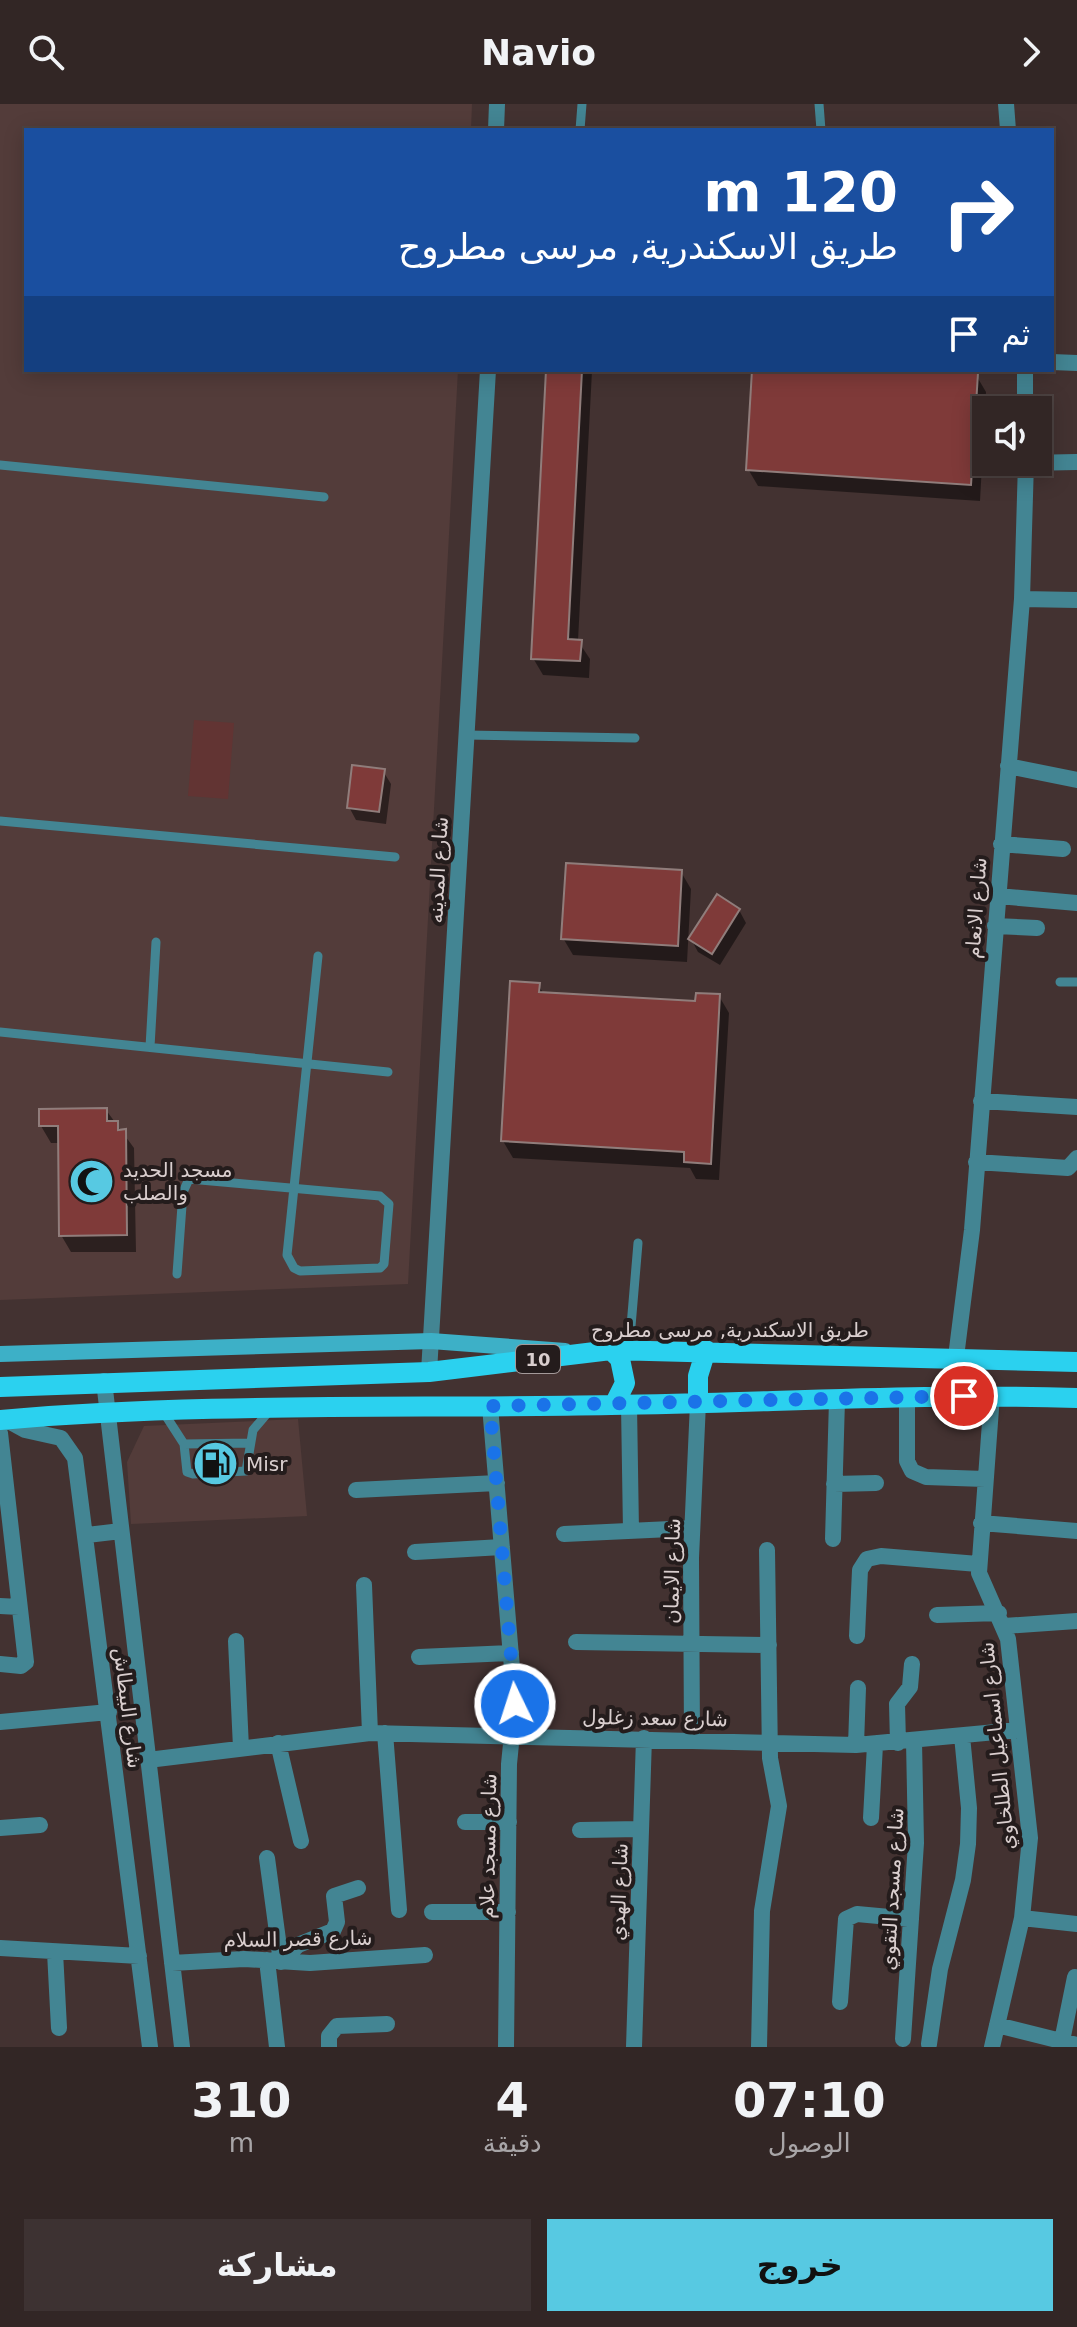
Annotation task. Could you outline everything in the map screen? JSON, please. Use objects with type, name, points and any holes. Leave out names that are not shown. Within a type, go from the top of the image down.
[{"type":"main road","points":[[0,1354],[431,1341],[578,1353]]},
{"type":"main road","points":[[620,1350],[625,1383],[622,1405]]},
{"type":"main road","name":"طريق الاسكندرية, مرسى مطروح","points":[[0,1387],[429,1372],[620,1350],[1077,1362]]},
{"type":"main road","points":[[698,1403],[698,1376],[706,1350]]},
{"type":"main road","points":[[2,1424],[107,1411],[622,1405],[992,1395],[1077,1398]]},
{"type":"street","points":[[496,128],[497,104]]},
{"type":"street","points":[[1006,104],[1008,128]]},
{"type":"street","points":[[1054,362],[1077,363]]},
{"type":"street","name":"شارع المدينه","points":[[429,1372],[488,372]]},
{"type":"street","points":[[1025,372],[1025,396]]},
{"type":"street","points":[[1052,462],[1077,462]]},
{"type":"street","name":"شارع الانعام","points":[[956,1357],[966,1288],[1022,599],[1026,476]]},
{"type":"street","points":[[1022,599],[1077,600]]},
{"type":"street","points":[[1008,766],[1077,780]]},
{"type":"street","points":[[1001,844],[1063,849]]},
{"type":"street","points":[[998,896],[1077,903]]},
{"type":"street","points":[[995,926],[1037,928]]},
{"type":"street","points":[[981,1101],[1077,1107]]},
{"type":"street","points":[[976,1162],[1068,1168],[1077,1158]]},
{"type":"street","name":"شارع البيطاش","points":[[104,1381],[182,2047]]},
{"type":"street","name":"شارع اسماعيل الطلخاوي","points":[[992,1395],[978,1564],[983,1588],[1001,1620],[1030,1838],[1022,1918],[992,2047]]},
{"type":"street","points":[[907,1398],[907,1461],[912,1471],[921,1476],[985,1479]]},
{"type":"street","points":[[833,1539],[837,1400]]},
{"type":"street","name":"شارع الايمان","points":[[692,1739],[692,1528],[698,1403]]},
{"type":"street","points":[[622,1405],[631,1531]]},
{"type":"street","name":"شارع مسجد علام","points":[[490,1406],[515,1704],[511,1735],[506,2047]]},
{"type":"street","points":[[0,1664],[21,1666],[26,1662],[2,1424]]},
{"type":"street","name":"شارع البيطاش","points":[[2,1424],[61,1438],[70,1446],[87,1535],[150,2047]]},
{"type":"street","points":[[356,1490],[497,1483]]},
{"type":"street","points":[[834,1484],[876,1483]]},
{"type":"street","points":[[981,1523],[1077,1531]]},
{"type":"street","points":[[564,1534],[692,1528]]},
{"type":"street","points":[[87,1535],[121,1531]]},
{"type":"street","points":[[415,1552],[502,1547]]},
{"type":"street","points":[[759,2047],[762,1911],[779,1806],[770,1769],[767,1550]]},
{"type":"street","points":[[857,1636],[860,1570],[867,1559],[978,1564]]},
{"type":"street","points":[[364,1585],[399,1910]]},
{"type":"street","points":[[0,1606],[19,1607]]},
{"type":"street","points":[[937,1615],[1077,1621]]},
{"type":"street","points":[[236,1641],[241,1748]]},
{"type":"street","points":[[576,1642],[769,1645]]},
{"type":"street","points":[[419,1657],[511,1653]]},
{"type":"street","name":"شارع مسجد التقوي","points":[[903,2039],[918,1809],[897,1704],[910,1687],[912,1664]]},
{"type":"street","points":[[856,1745],[858,1688]]},
{"type":"street","points":[[0,1722],[109,1712]]},
{"type":"street","name":"شارع سعد زغلول","points":[[148,1760],[378,1733],[875,1745],[1018,1730]]},
{"type":"street","points":[[929,2044],[940,1969],[963,1880],[968,1844],[969,1796],[962,1736]]},
{"type":"street","name":"شارع الهدي","points":[[634,2047],[644,1738]]},
{"type":"street","points":[[278,1743],[301,1841]]},
{"type":"street","points":[[871,1818],[875,1745]]},
{"type":"street","points":[[465,1822],[509,1822]]},
{"type":"street","points":[[0,1828],[40,1825]]},
{"type":"street","points":[[580,1830],[641,1829]]},
{"type":"street","points":[[267,1858],[277,2047]]},
{"type":"street","points":[[274,1961],[298,1945],[333,1931],[337,1922],[334,1896],[358,1888]]},
{"type":"street","points":[[432,1912],[508,1912]]},
{"type":"street","points":[[840,2002],[846,1919],[857,1914],[911,1919]]},
{"type":"street","points":[[1022,1918],[1077,1924]]},
{"type":"street","points":[[0,1948],[139,1956]]},
{"type":"street","points":[[55,1952],[59,2028]]},
{"type":"street","name":"شارع قصر السلام","points":[[172,1963],[425,1955]]},
{"type":"street","points":[[997,2025],[1069,2043],[1075,1977]]},
{"type":"street","points":[[329,2047],[329,2036],[337,2026],[387,2024]]},
{"type":"lane","points":[[580,128],[582,104]]},
{"type":"lane","points":[[819,104],[821,128]]},
{"type":"lane","points":[[0,465],[324,497]]},
{"type":"lane","points":[[466,735],[635,738]]},
{"type":"lane","points":[[0,821],[395,857]]},
{"type":"lane","points":[[150,1047],[156,942]]},
{"type":"lane","points":[[177,1274],[183,1192],[189,1179],[294,1187],[386,1199],[389,1204],[384,1264],[380,1268],[300,1271],[294,1268],[287,1255],[294,1187],[307,1064],[318,956]]},
{"type":"lane","points":[[1060,982],[1077,982]]},
{"type":"lane","points":[[0,1032],[388,1072]]},
{"type":"lane","points":[[620,1350],[638,1243]]},
{"type":"lane","points":[[162,1411],[180,1432],[187,1469],[193,1474],[246,1471],[253,1430],[272,1409]]},
{"type":"lane","points":[[184,1444],[250,1443]]},
{"type":"shaded area","points":[[0,104],[472,104],[471,128],[24,128],[24,372],[458,372],[408,1284],[0,1300]]},
{"type":"shaded area","points":[[194,720],[234,723],[228,799],[188,796]]},
{"type":"shaded area","points":[[298,1419],[307,1516],[131,1524],[127,1462],[144,1426]]},
{"type":"building","points":[[546,372],[582,372],[568,639],[582,640],[580,661],[531,659]]},
{"type":"building","points":[[752,372],[978,373],[977,396],[972,396],[971,485],[746,470]]},
{"type":"building","points":[[352,765],[385,769],[379,812],[347,808]]},
{"type":"building","points":[[566,863],[682,870],[678,946],[561,939]]},
{"type":"building","points":[[717,894],[740,909],[712,954],[688,939]]},
{"type":"building","points":[[510,981],[540,983],[539,992],[695,1001],[696,993],[720,994],[711,1164],[684,1162],[684,1152],[501,1141]]},
{"type":"building","name":"مسجد الحديد والصلب","points":[[107,1108],[107,1121],[118,1121],[118,1130],[126,1129],[127,1235],[59,1236],[58,1126],[39,1126],[39,1109]]},
{"type":"place","name":"مسجد الحديد والصلب","points":[[92,1182]]},
{"type":"place","name":"Misr","points":[[215,1464]]},
{"type":"route","points":[[515,1704],[490,1406],[964,1396]]}]
